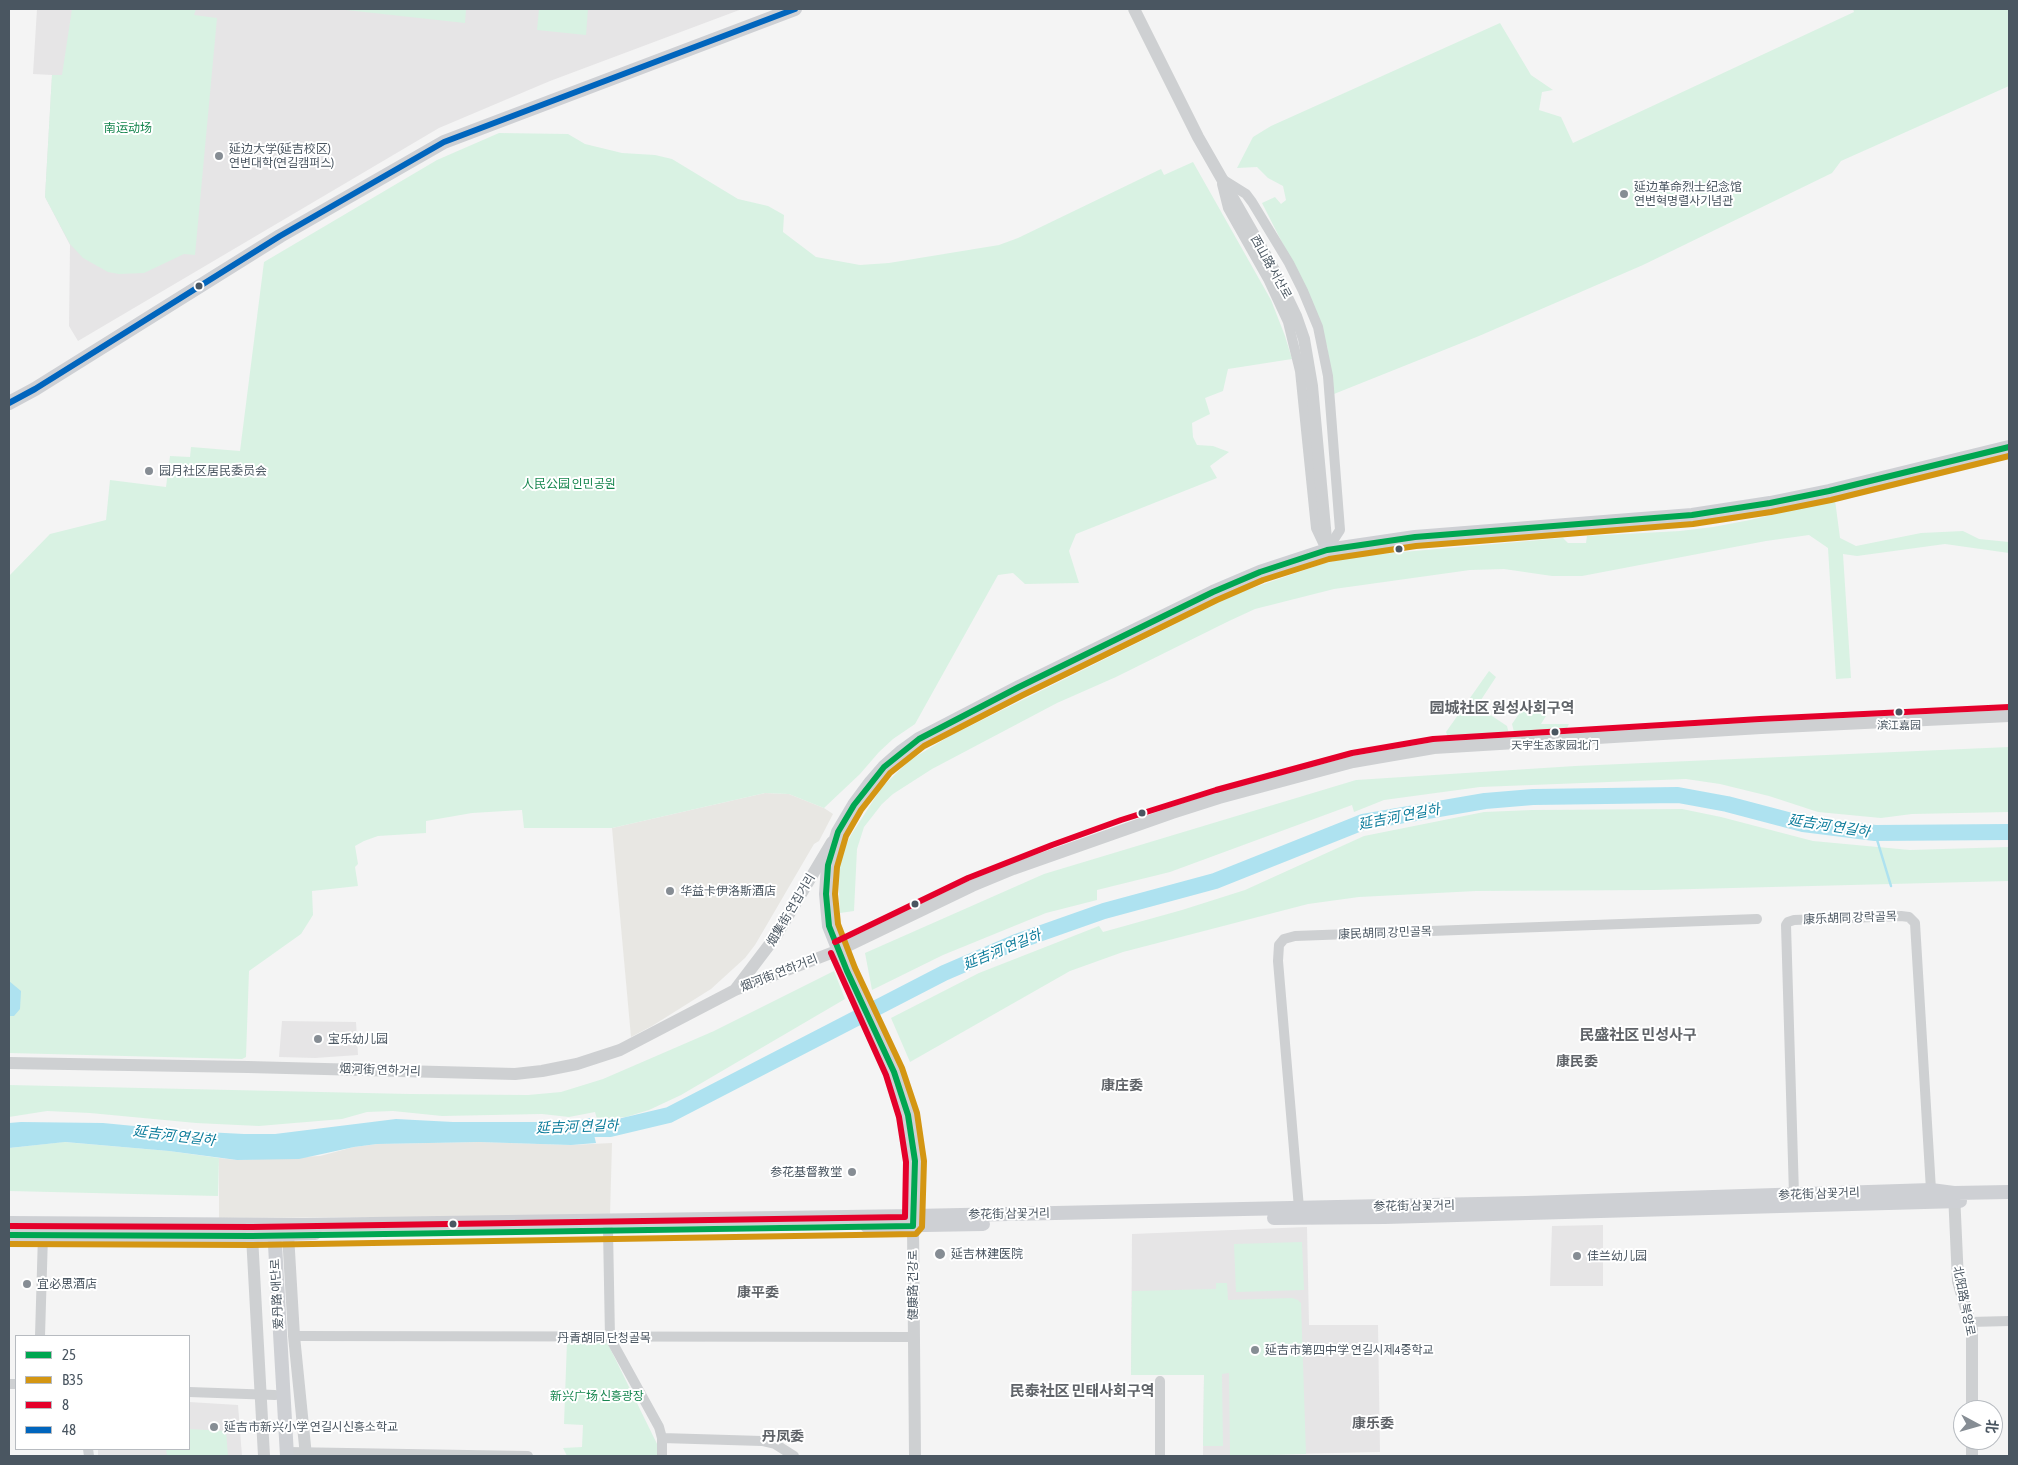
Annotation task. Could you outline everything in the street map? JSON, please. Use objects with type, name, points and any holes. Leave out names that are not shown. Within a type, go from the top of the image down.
[{"type":"main road","points":[[9,403],[35,389],[280,236],[444,142],[795,9]]},
{"type":"main road","name":"烟集街 연집거리","points":[[838,832],[854,805],[884,766],[919,739],[1018,687],[1213,592],[1260,572],[1327,550],[1416,537],[1692,516],[1770,503],[1829,491],[2009,447]]},
{"type":"main road","name":"健康路 건강로","points":[[838,832],[828,865],[826,894],[829,926],[846,971],[894,1072],[908,1115],[914,1149],[914,1221]]},
{"type":"main road","name":"参花街 삼꽃거리","points":[[9,1235],[608,1229],[1932,1190],[1954,1197],[2009,1200]]},
{"type":"main road","name":"参花街 삼꽃거리","points":[[9,1223],[269,1231],[304,1225],[1385,1217],[1954,1197],[2009,1192]]},
{"type":"main road","name":"爱丹路 애단로","points":[[269,1231],[275,1395],[284,1455]]},
{"type":"main road","name":"爱丹路 애단로","points":[[269,1231],[284,1455]]},
{"type":"street","name":"西山路 서산로","points":[[1134,9],[1189,119],[1286,293],[1304,339],[1312,386],[1327,550]]},
{"type":"street","name":"烟河街 연하거리","points":[[9,1064],[248,1067],[515,1074],[542,1071],[578,1064],[620,1050],[735,990],[839,950],[972,886],[1055,853],[1124,828],[1219,798],[1353,762],[1434,748],[1762,728],[2009,716]]},
{"type":"street","name":"烟集街 연집거리","points":[[735,990],[772,942],[838,832]]},
{"type":"street","name":"康乐胡同 강락골목","points":[[1794,1195],[1786,929],[1789,921],[1901,916],[1910,917],[1915,924],[1932,1190]]},
{"type":"street","name":"康民胡同 강민골목","points":[[1299,1208],[1278,961],[1279,945],[1284,939],[1295,936],[1757,919]]},
{"type":"street","name":"北阳路 북양로","points":[[1954,1197],[1958,1281],[1972,1330],[1972,1400]]},
{"type":"street","name":"健康路 건강로","points":[[914,1221],[914,1456]]},
{"type":"street","points":[[608,1229],[610,1338],[659,1427],[662,1438],[662,1456]]},
{"type":"street","name":"爱丹路 애단로","points":[[269,1231],[294,1336],[305,1454]]},
{"type":"street","name":"爱丹路 애단로","points":[[264,1456],[260,1394],[269,1231]]},
{"type":"street","points":[[40,1335],[43,1235]]},
{"type":"street","points":[[1970,1322],[2009,1321]]},
{"type":"street","name":"丹青胡同 단청골목","points":[[294,1336],[913,1337]]},
{"type":"street","points":[[1160,1381],[1160,1456]]},
{"type":"street","points":[[190,1392],[275,1395]]},
{"type":"street","points":[[662,1438],[762,1441],[775,1444],[794,1456]]},
{"type":"street","points":[[284,1455],[528,1456]]},
{"type":"shaded area","name":"延边大学(延吉校区) 연변대학(연길캠퍼스)","points":[[37,9],[742,9],[550,81],[439,128],[78,341],[69,326],[70,245],[45,197],[52,75],[33,74]]},
{"type":"shaded area","points":[[765,793],[789,794],[824,808],[833,814],[819,841],[814,844],[755,945],[745,958],[711,989],[631,1037],[612,828]]},
{"type":"shaded area","name":"宝乐幼儿园","points":[[282,1021],[356,1022],[358,1055],[315,1058],[279,1057]]},
{"type":"shaded area","points":[[479,1142],[571,1145],[612,1143],[610,1216],[219,1218],[219,1158],[237,1160],[320,1156],[354,1147],[377,1144]]},
{"type":"shaded area","name":"佳兰幼儿园","points":[[1603,1225],[1603,1286],[1550,1286],[1552,1226]]},
{"type":"shaded area","name":"延吉市第四中学 연길시제4중학교","points":[[1307,1227],[1309,1325],[1378,1325],[1380,1452],[1203,1456],[1204,1375],[1131,1375],[1132,1234]]},
{"type":"shaded area","name":"延吉市新兴小学 연길시신흥소학교","points":[[190,1402],[238,1405],[242,1456],[98,1456],[98,1450],[190,1450]]},
{"type":"green space","name":"南运动场","points":[[72,9],[196,9],[194,15],[217,18],[195,255],[184,254],[144,273],[119,274],[108,272],[83,258],[70,244],[45,197],[52,75],[62,75]]},
{"type":"green space","points":[[337,9],[466,9],[465,23]]},
{"type":"green space","points":[[539,9],[588,9],[586,35],[537,30]]},
{"type":"green space","points":[[1853,9],[2009,9],[2009,86],[1841,161],[1832,173],[1643,265],[1479,336],[1334,394],[1327,346],[1291,260],[1262,203],[1275,197],[1281,204],[1286,200],[1283,186],[1268,178],[1257,167],[1237,168],[1253,137],[1271,126],[1500,23],[1531,75],[1553,90],[1542,92],[1539,110],[1561,117],[1573,143],[1854,12]]},
{"type":"green space","name":"人民公园 인민공원","points":[[499,133],[568,134],[585,144],[622,153],[655,155],[672,159],[738,199],[768,206],[784,215],[783,232],[816,257],[860,265],[889,263],[999,245],[1018,238],[1161,169],[1164,175],[1193,162],[1271,300],[1292,359],[1228,369],[1223,391],[1205,398],[1210,414],[1192,423],[1193,437],[1197,445],[1213,446],[1229,452],[1210,466],[1217,478],[1076,534],[1069,551],[1079,583],[1025,584],[1013,573],[998,575],[915,724],[893,739],[824,808],[789,794],[765,793],[612,828],[524,828],[522,810],[472,813],[426,821],[426,833],[378,836],[355,846],[358,864],[355,867],[358,886],[312,891],[313,915],[301,934],[249,971],[246,1057],[242,1059],[9,1053],[9,576],[50,534],[106,520],[110,480],[166,487],[170,456],[190,457],[191,447],[240,451],[264,262],[437,160]]},
{"type":"green space","points":[[1835,500],[1840,538],[1856,546],[1921,533],[1963,531],[1979,539],[2009,542],[2009,553],[1945,544],[1857,556],[1843,554],[1851,678],[1836,679],[1828,548],[1809,535],[1766,541],[1582,576],[1552,576],[1504,569],[1470,570],[1334,589],[1255,609],[1116,677],[1057,703],[932,769],[893,794],[882,804],[864,827],[857,849],[854,911],[840,913],[838,872],[842,853],[851,835],[882,787],[910,760],[950,736],[1238,593],[1325,563],[1357,556],[1563,538],[1568,543],[1586,543],[1587,536],[1680,531],[1713,527]]},
{"type":"green space","points":[[1489,671],[1496,677],[1477,706],[1507,726],[1509,734],[1448,737],[1446,732]]},
{"type":"green space","points":[[1527,702],[1546,716],[1541,724],[1569,724],[1566,730],[1514,732],[1512,724]]},
{"type":"green space","points":[[2009,747],[2009,812],[1912,814],[1881,818],[1818,812],[1769,796],[1720,784],[1686,779],[1480,787],[1384,800],[1354,812],[1352,805],[1170,872],[1097,890],[1097,900],[1046,913],[943,955],[872,990],[865,953],[1044,874],[1356,780],[1575,766]]},
{"type":"green space","points":[[1682,809],[1813,841],[1910,850],[2009,847],[2009,881],[1654,890],[1476,891],[1359,897],[1308,904],[1123,952],[1070,971],[910,1062],[891,1018],[979,973],[1099,926],[1103,932],[1245,890],[1364,836],[1484,812]]},
{"type":"green space","points":[[834,971],[845,999],[681,1095],[649,1110],[626,1117],[597,1119],[595,1112],[569,1117],[542,1114],[442,1116],[393,1111],[367,1112],[342,1119],[259,1126],[47,1111],[9,1117],[9,1085],[410,1094],[528,1095],[561,1092],[603,1079],[714,1031]]},
{"type":"green space","points":[[64,1142],[169,1151],[219,1158],[218,1196],[9,1191],[9,1148]]},
{"type":"green space","points":[[1302,1242],[1304,1290],[1236,1292],[1234,1244]]},
{"type":"green space","points":[[1216,1283],[1227,1283],[1228,1300],[1292,1298],[1301,1303],[1306,1454],[1230,1456],[1229,1373],[1222,1374],[1223,1446],[1203,1446],[1204,1375],[1131,1375],[1132,1291],[1216,1289]]},
{"type":"green space","name":"新兴广场 신흥광장","points":[[567,1341],[602,1341],[608,1344],[659,1448],[659,1456],[567,1456],[563,1448],[582,1447],[583,1425],[564,1424]]},
{"type":"green space","points":[[190,1429],[226,1431],[228,1456],[167,1456],[166,1450],[190,1450]]},
{"type":"water","points":[[9,981],[21,991],[20,1009],[14,1016],[9,1016]]},
{"type":"water","points":[[590,1118],[596,1143],[571,1145],[479,1142],[377,1144],[299,1159],[237,1160],[169,1151],[65,1142],[9,1148],[9,1123],[21,1122],[103,1123],[186,1131],[275,1134],[396,1119],[453,1122],[570,1122]]},
{"type":"waterway","name":"延吉河 연길하","points":[[570,1129],[610,1129],[669,1115],[944,973],[1016,942],[1104,911],[1215,881],[1363,822],[1485,801],[1533,797],[1678,795],[1727,804],[1803,824],[1875,833],[2009,832]]},
{"type":"waterway","points":[[1875,833],[1891,886]]},
{"type":"transit line","name":"48","points":[[9,403],[35,389],[280,236],[444,142],[795,9]]},
{"type":"transit line","name":"25","points":[[9,1235],[252,1236],[913,1226],[915,1161],[908,1115],[894,1072],[847,971],[829,926],[826,894],[828,865],[838,832],[854,805],[884,767],[919,739],[1019,687],[1213,592],[1260,572],[1327,550],[1415,537],[1692,515],[1770,503],[1829,491],[2009,447]]},
{"type":"transit line","name":"B35","points":[[9,1244],[252,1245],[916,1234],[922,1227],[924,1161],[917,1113],[902,1068],[855,968],[838,924],[835,894],[837,867],[846,836],[861,810],[890,773],[924,746],[1217,600],[1263,580],[1329,559],[1416,546],[1693,524],[1771,512],[1831,500],[2009,456]]},
{"type":"transit line","name":"8","points":[[835,942],[968,878],[1052,845],[1121,820],[1216,790],[1352,753],[1433,739],[1760,719],[2009,707]]},
{"type":"transit line","name":"8","points":[[9,1226],[252,1227],[905,1217],[906,1162],[899,1117],[886,1075],[831,953]]},
{"type":"place","name":"延边大学(延吉校区) 연변대학(연길캠퍼스)","points":[[219,156]]},
{"type":"place","name":"延边革命烈士纪念馆 연변혁명렬사기념관","points":[[1624,194]]},
{"type":"place","name":"园月社区居民委员会","points":[[149,471]]},
{"type":"place","name":"滨江嘉园","points":[[1899,712]]},
{"type":"place","name":"天宇生态家园北门","points":[[1555,732]]},
{"type":"place","name":"华益卡伊洛斯酒店","points":[[670,891]]},
{"type":"place","name":"宝乐幼儿园","points":[[318,1039]]},
{"type":"place","name":"参花基督教堂","points":[[852,1172]]},
{"type":"place","name":"延吉林建医院","points":[[940,1254]]},
{"type":"place","name":"佳兰幼儿园","points":[[1577,1256]]},
{"type":"place","name":"宜必思酒店","points":[[27,1284]]},
{"type":"place","name":"延吉市第四中学 연길시제4중학교","points":[[1255,1350]]},
{"type":"place","name":"延吉市新兴小学 연길시신흥소학교","points":[[214,1427]]},
{"type":"district","name":"园城社区 원성사회구역","points":[[1502,708]]},
{"type":"district","name":"民盛社区 민성사구","points":[[1638,1035]]},
{"type":"district","name":"康民委","points":[[1577,1062]]},
{"type":"district","name":"康庄委","points":[[1122,1086]]},
{"type":"district","name":"康平委","points":[[758,1293]]},
{"type":"district","name":"民泰社区 민태사회구역","points":[[1082,1391]]},
{"type":"district","name":"康乐委","points":[[1373,1424]]},
{"type":"district","name":"丹凤委","points":[[783,1437]]}]
